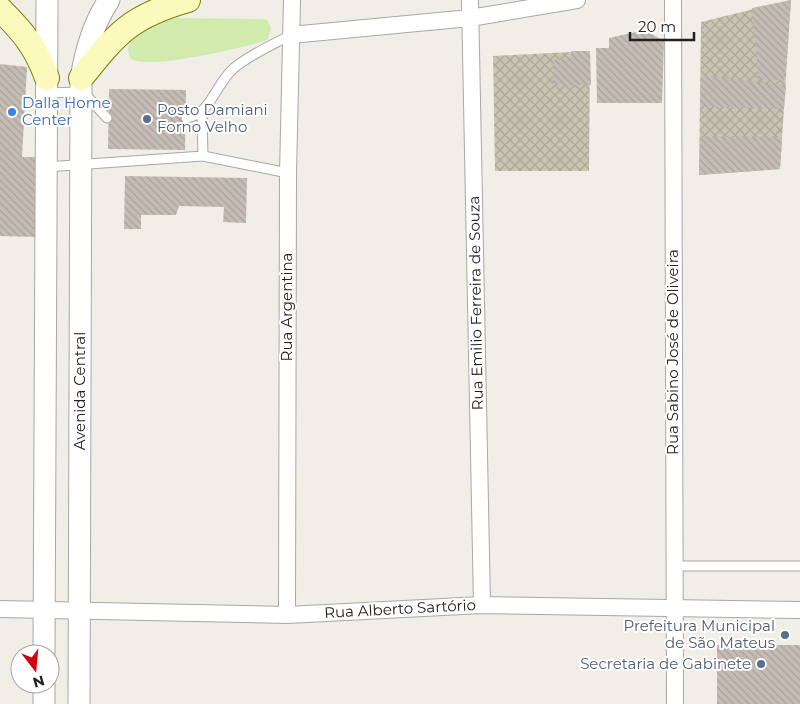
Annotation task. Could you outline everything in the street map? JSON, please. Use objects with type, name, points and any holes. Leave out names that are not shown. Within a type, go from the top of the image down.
[{"type":"main road","points":[[81,85],[125,28],[145,15],[188,0]]},
{"type":"main road","points":[[0,9],[26,35],[38,53],[46,86]]},
{"type":"street","points":[[44,644],[47,0]]},
{"type":"street","name":"Avenida Central","points":[[79,704],[81,610],[81,85],[91,36],[99,15],[109,0]]},
{"type":"street","name":"Rua Argentina","points":[[286,615],[288,173],[292,0]]},
{"type":"street","name":"Rua Emilio Ferreira de Souza","points":[[470,0],[482,605]]},
{"type":"street","points":[[291,35],[470,18],[577,0]]},
{"type":"street","name":"Rua Sabino José de Oliveira","points":[[673,0],[675,704]]},
{"type":"street","name":"Rua Alberto Sartório","points":[[0,609],[286,615],[482,605],[674,610],[800,610]]},
{"type":"lane","points":[[203,156],[202,113],[223,78],[244,59],[291,35]]},
{"type":"lane","points":[[46,86],[81,85],[86,95],[108,118]]},
{"type":"lane","points":[[186,118],[202,113]]},
{"type":"lane","points":[[46,168],[203,156],[288,173]]},
{"type":"lane","points":[[674,566],[800,566]]},
{"type":"shaded area","points":[[791,0],[780,169],[699,175],[701,22]]},
{"type":"shaded area","points":[[590,51],[589,171],[495,171],[493,56]]},
{"type":"green space","points":[[177,18],[264,19],[267,20],[271,28],[268,39],[264,41],[216,53],[156,62],[141,62],[131,59],[128,50],[130,42],[135,36],[142,30],[160,22]]},
{"type":"building","points":[[791,0],[784,80],[759,80],[752,8]]},
{"type":"building","points":[[645,30],[664,41],[662,103],[597,103],[596,48],[609,48],[609,38]]},
{"type":"building","points":[[571,51],[590,51],[591,85],[553,85],[554,60],[571,59]]},
{"type":"building","name":"Dalla Home Center","points":[[0,64],[27,67],[22,157],[36,157],[36,237],[0,236]]},
{"type":"building","points":[[701,75],[786,85],[784,109],[700,106]]},
{"type":"building","name":"Posto Damiani Forno Velho","points":[[109,89],[186,90],[185,150],[108,149]]},
{"type":"building","points":[[700,137],[782,137],[780,169],[699,175]]},
{"type":"building","points":[[125,176],[247,178],[246,223],[223,222],[224,207],[179,206],[176,215],[141,215],[141,229],[124,229]]},
{"type":"building","points":[[717,645],[800,645],[800,704],[717,704]]},
{"type":"place","name":"Dalla Home Center","points":[[12,112]]},
{"type":"place","name":"Posto Damiani Forno Velho","points":[[147,119]]},
{"type":"place","name":"Prefeitura Municipal de São Mateus","points":[[785,635]]},
{"type":"place","name":"Secretaria de Gabinete","points":[[761,664]]}]
